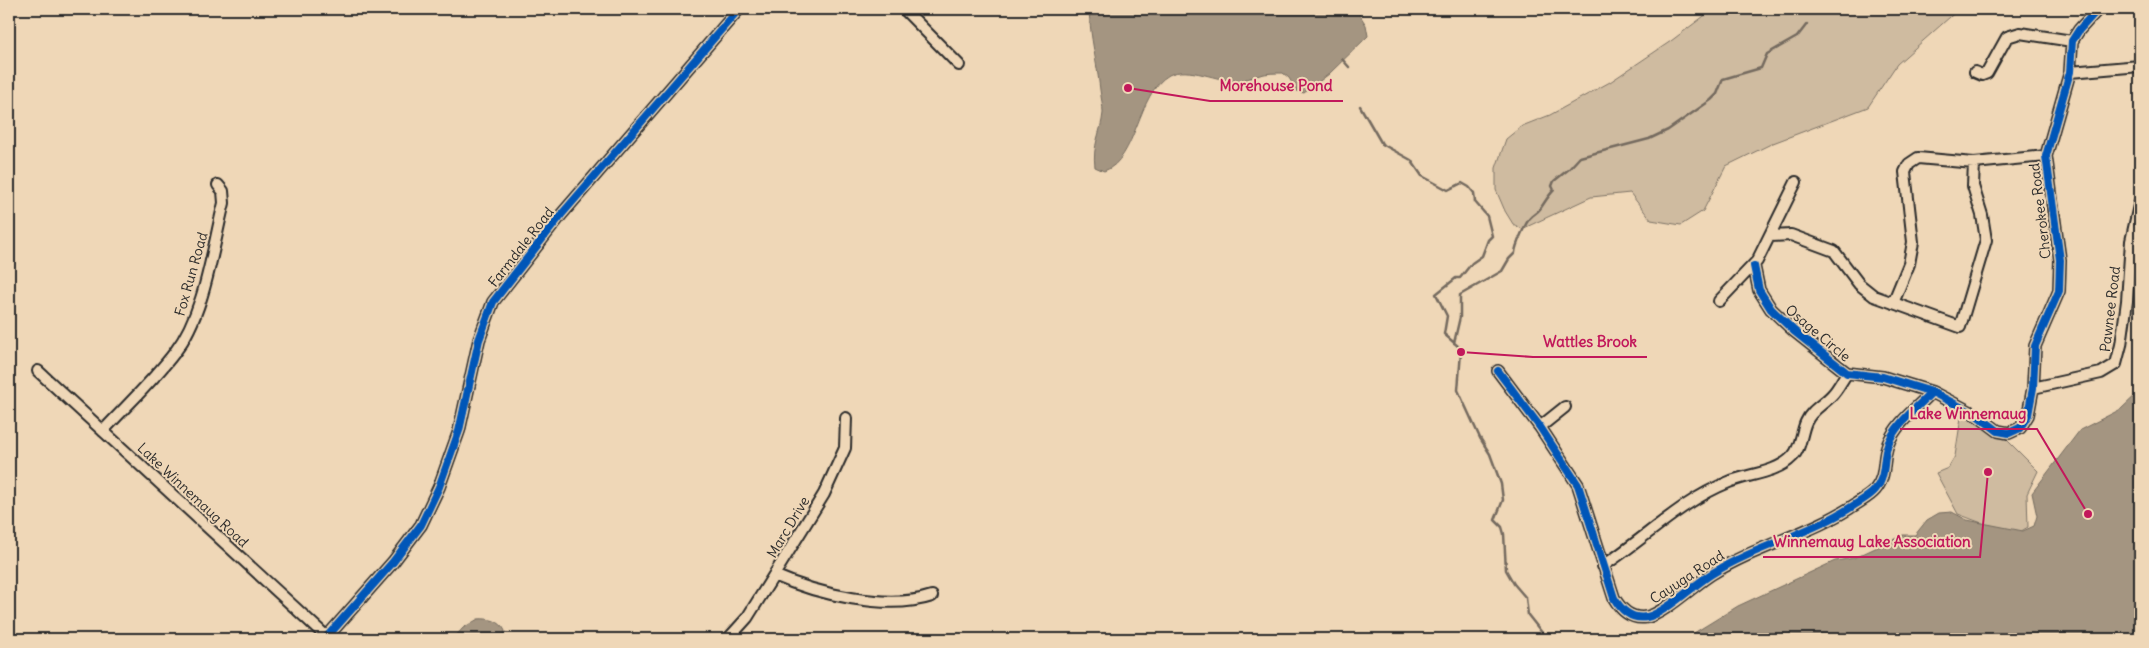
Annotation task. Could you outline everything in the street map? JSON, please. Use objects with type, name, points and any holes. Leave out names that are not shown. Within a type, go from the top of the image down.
[{"type":"street","name":"Farmdale Road","points":[[327,639],[393,562],[420,524],[440,487],[458,431],[479,340],[493,302],[560,216],[739,9]]},
{"type":"street","points":[[904,9],[959,65]]},
{"type":"street","points":[[1975,72],[1982,75],[1988,73],[2007,37],[2020,32],[2072,40],[2098,9]]},
{"type":"street","name":"Cherokee Road","points":[[2032,388],[2035,346],[2059,291],[2060,260],[2046,156],[2070,72],[2072,40]]},
{"type":"street","points":[[2070,72],[2140,66]]},
{"type":"street","points":[[1893,303],[1909,264],[1913,242],[1905,172],[1909,164],[1918,158],[1974,162],[2046,156]]},
{"type":"street","points":[[1770,236],[1791,235],[1834,251],[1859,284],[1874,296],[1960,328],[1986,240],[1982,215],[1972,186],[1974,162]]},
{"type":"street","points":[[1719,301],[1754,266],[1796,182]]},
{"type":"street","name":"Fox Run Road","points":[[103,431],[176,351],[192,323],[203,289],[224,204],[223,191],[218,185]]},
{"type":"street","name":"Pawnee Road","points":[[2032,388],[2102,373],[2116,364],[2121,345],[2127,301],[2131,241],[2140,202]]},
{"type":"street","name":"Osage Circle","points":[[1754,266],[1759,290],[1771,309],[1794,331],[1847,373],[1884,377],[1932,392],[1978,416],[1998,431],[2009,433],[2020,428],[2028,415],[2032,388]]},
{"type":"street","name":"Lake Winnemaug Road","points":[[38,371],[327,639]]},
{"type":"street","name":"Cayuga Road","points":[[1498,371],[1540,427],[1578,485],[1614,598],[1621,610],[1636,618],[1648,617],[1660,611],[1712,573],[1742,556],[1838,516],[1874,492],[1883,480],[1888,445],[1894,431],[1932,392]]},
{"type":"street","points":[[1603,566],[1632,548],[1652,528],[1685,505],[1728,482],[1780,466],[1793,457],[1810,416],[1815,409],[1832,396],[1847,373]]},
{"type":"street","points":[[1540,427],[1565,408]]},
{"type":"street","name":"Marc Drive","points":[[728,639],[747,618],[824,494],[845,448],[846,418]]},
{"type":"street","points":[[774,576],[801,587],[834,595],[907,603],[932,596]]},
{"type":"shaded area","points":[[1089,9],[1356,9],[1366,25],[1368,36],[1329,74],[1304,93],[1297,91],[1289,78],[1283,73],[1265,74],[1237,81],[1185,72],[1169,75],[1158,84],[1150,96],[1124,154],[1115,164],[1104,171],[1095,167],[1094,159],[1103,110]]},
{"type":"shaded area","points":[[1739,9],[1959,9],[1897,64],[1868,107],[1773,143],[1726,166],[1703,211],[1681,225],[1651,220],[1630,193],[1591,197],[1522,229],[1513,224],[1496,190],[1496,168],[1506,139],[1522,126],[1550,115],[1610,82],[1671,41],[1708,13]]},
{"type":"shaded area","points":[[2140,391],[2140,639],[1690,639],[1694,633],[1738,606],[1835,561],[1854,558],[1903,535],[1915,535],[1927,520],[1939,513],[1952,512],[1967,520],[2023,531],[2034,526],[2037,516],[2032,493],[2080,430],[2121,409]]},
{"type":"shaded area","points":[[1962,411],[1983,416],[2038,471],[2027,494],[2028,527],[2018,533],[1987,525],[1958,514],[1936,473],[1948,468],[1955,456]]},
{"type":"shaded area","points":[[478,619],[490,620],[501,625],[505,631],[502,639],[453,639],[463,628]]},
{"type":"waterway","points":[[1454,343],[1460,317],[1460,295],[1502,271],[1515,253],[1521,234],[1529,219],[1539,210],[1554,190],[1552,186],[1554,181],[1580,157],[1649,139],[1668,130],[1711,100],[1717,94],[1723,79],[1761,68],[1767,54],[1797,37],[1807,24]]},
{"type":"waterway","points":[[1342,59],[1349,67]]},
{"type":"waterway","points":[[1360,106],[1382,144],[1411,160],[1422,176],[1448,190],[1462,183],[1469,187],[1474,193],[1475,202],[1487,216],[1492,236],[1488,240],[1482,256],[1472,263],[1460,278],[1456,278],[1436,294],[1447,316],[1444,334],[1459,347],[1461,352],[1458,390],[1480,438],[1490,454],[1501,484],[1503,500],[1495,520],[1502,527],[1504,534],[1506,570],[1514,584],[1526,598],[1528,615],[1547,639]]},
{"type":"cycle path","points":[[325,639],[393,562],[421,525],[439,487],[459,431],[479,340],[493,302],[561,215],[739,9]]},
{"type":"cycle path","points":[[1754,266],[1759,290],[1771,309],[1794,331],[1847,373],[1883,377],[1932,392],[1978,416],[1998,431],[2009,433],[2020,428],[2028,415],[2033,388],[2035,346],[2059,291],[2060,260],[2046,156],[2070,72],[2072,41],[2079,30],[2098,9]]},
{"type":"cycle path","points":[[1498,371],[1540,427],[1578,485],[1614,598],[1627,613],[1641,618],[1654,615],[1730,563],[1821,524],[1871,494],[1879,485],[1883,474],[1886,450],[1896,429],[1932,392]]},
{"type":"place","name":"Morehouse Pond","points":[[1128,88]]},
{"type":"place","name":"Wattles Brook","points":[[1461,352]]},
{"type":"place","name":"Winnemaug Lake Association","points":[[1988,472]]},
{"type":"place","name":"Lake Winnemaug","points":[[2088,514]]}]
